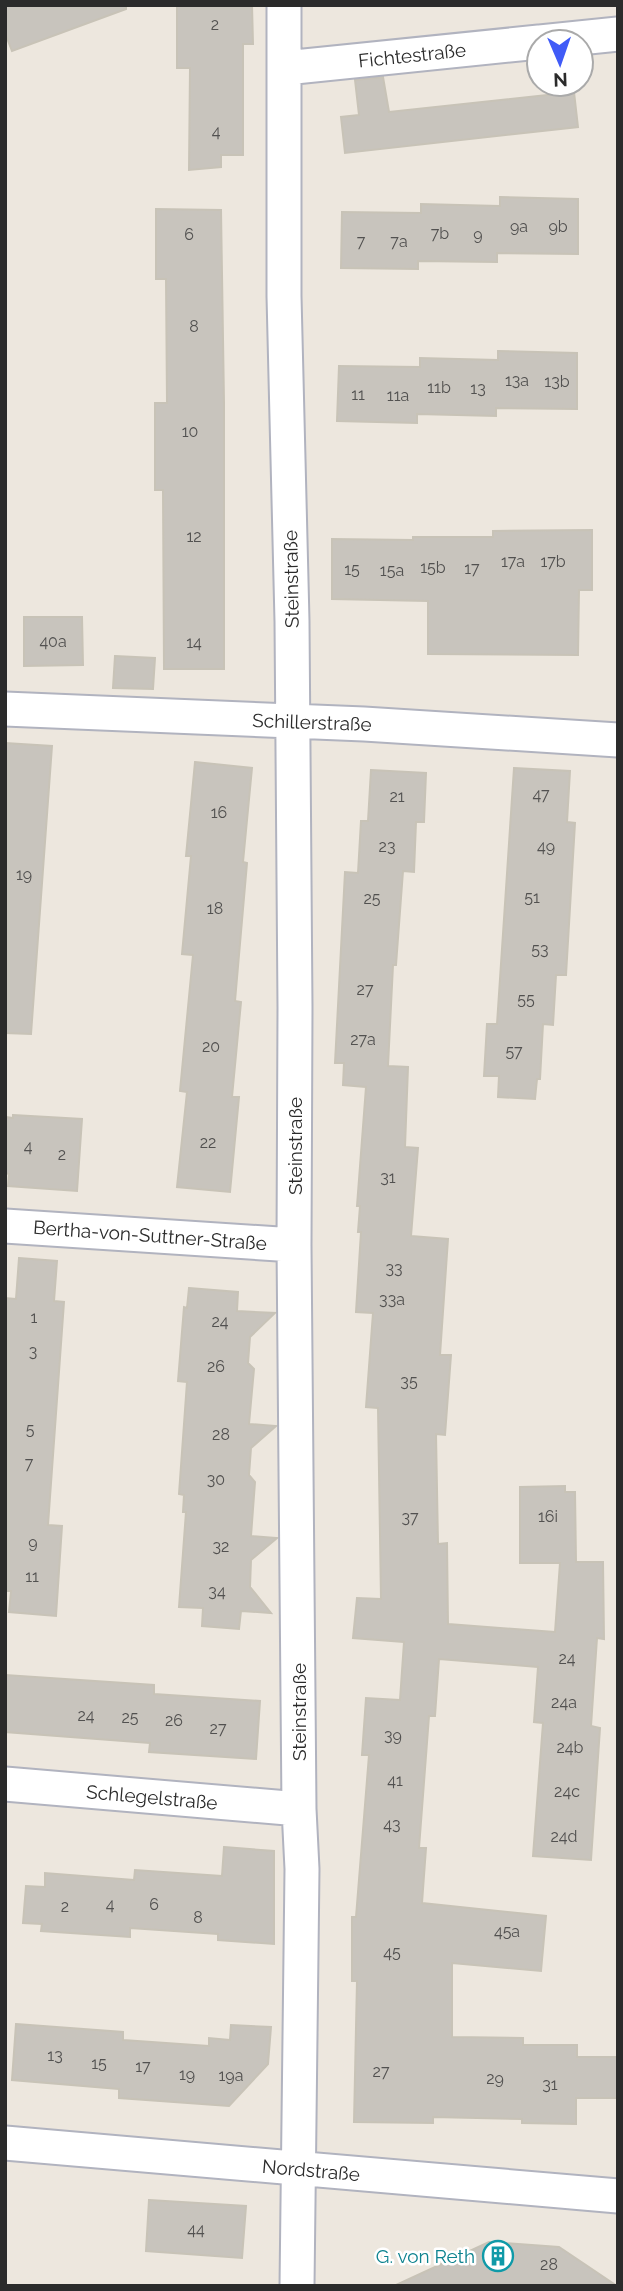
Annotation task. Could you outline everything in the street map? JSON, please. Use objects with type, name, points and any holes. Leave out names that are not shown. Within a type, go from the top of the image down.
[{"type":"street","name":"Steinstraße","points":[[284,5],[284,296],[293,722],[294,1245],[299,1809],[302,1869],[297,2286]]},
{"type":"street","name":"Fichtestraße","points":[[595,36],[618,34]]},
{"type":"street","name":"Fichtestraße","points":[[285,68],[525,44]]},
{"type":"street","name":"Schillerstraße","points":[[5,709],[364,724],[618,740]]},
{"type":"street","name":"Bertha-von-Suttner-Straße","points":[[5,1226],[294,1245]]},
{"type":"street","name":"Schlegelstraße","points":[[5,1784],[299,1809]]},
{"type":"street","name":"Nordstraße","points":[[5,2143],[618,2196]]},
{"type":"building","points":[[5,5],[126,5],[126,9],[12,51],[5,33]]},
{"type":"building","points":[[177,5],[252,5],[253,44],[243,44],[243,155],[221,155],[221,167],[189,170],[190,68],[177,68]]},
{"type":"building","points":[[383,77],[389,112],[525,97],[575,98],[578,127],[345,153],[341,117],[359,115],[355,80]]},
{"type":"building","points":[[500,197],[578,199],[578,254],[497,253],[497,262],[418,261],[418,269],[341,268],[342,212],[421,213],[421,204],[500,206]]},
{"type":"building","points":[[156,209],[221,210],[224,669],[164,669],[163,490],[155,490],[155,403],[167,403],[166,279],[156,279]]},
{"type":"building","points":[[498,351],[577,353],[577,409],[496,408],[496,416],[417,414],[417,423],[337,421],[339,366],[420,367],[420,358],[498,360]]},
{"type":"building","points":[[592,530],[592,590],[579,590],[578,655],[428,654],[428,601],[332,599],[332,539],[413,540],[413,537],[493,537],[493,531]]},
{"type":"building","points":[[24,617],[82,617],[83,665],[24,666]]},
{"type":"building","points":[[115,656],[155,658],[153,689],[113,688]]},
{"type":"building","points":[[5,743],[52,746],[31,1034],[5,1033]]},
{"type":"building","points":[[195,762],[252,768],[243,862],[247,863],[235,1001],[241,1002],[232,1097],[239,1097],[230,1192],[177,1187],[187,1092],[180,1091],[193,955],[182,954],[191,856],[186,856]]},
{"type":"building","points":[[514,768],[570,771],[567,822],[575,823],[566,975],[556,975],[553,1025],[543,1024],[540,1079],[537,1079],[535,1099],[498,1097],[499,1076],[484,1076],[487,1024],[497,1024]]},
{"type":"building","points":[[371,770],[426,773],[424,822],[416,822],[414,872],[403,871],[396,965],[393,965],[388,1066],[408,1067],[405,1147],[418,1148],[411,1236],[448,1239],[440,1355],[451,1355],[445,1435],[436,1434],[438,1544],[447,1543],[448,1624],[555,1632],[560,1563],[520,1563],[520,1487],[565,1486],[565,1492],[575,1492],[576,1562],[603,1562],[604,1639],[597,1638],[591,1726],[600,1728],[591,1860],[533,1856],[543,1723],[534,1722],[538,1667],[439,1659],[435,1716],[429,1716],[419,1848],[426,1848],[422,1903],[546,1916],[541,1971],[452,1963],[452,2037],[523,2038],[523,2045],[577,2045],[577,2057],[618,2057],[618,2098],[576,2098],[576,2124],[522,2123],[522,2119],[433,2117],[433,2123],[354,2122],[357,1981],[352,1981],[352,1917],[356,1917],[369,1755],[362,1755],[366,1698],[400,1700],[404,1642],[353,1638],[357,1598],[381,1599],[378,1408],[366,1407],[373,1313],[356,1312],[361,1232],[358,1232],[360,1206],[357,1206],[366,1087],[343,1085],[344,1063],[335,1063],[345,872],[358,873],[361,821],[368,821]]},
{"type":"building","points":[[13,1115],[82,1119],[77,1191],[8,1186],[9,1174],[5,1173],[5,1117],[13,1118]]},
{"type":"building","points":[[19,1258],[57,1261],[54,1301],[64,1302],[48,1525],[62,1526],[56,1616],[9,1612],[11,1591],[5,1591],[5,1298],[16,1299]]},
{"type":"building","points":[[189,1288],[238,1292],[237,1311],[275,1313],[250,1337],[248,1363],[254,1369],[249,1424],[276,1426],[251,1448],[249,1475],[255,1482],[251,1536],[277,1538],[251,1560],[250,1587],[271,1613],[241,1611],[239,1629],[202,1626],[203,1608],[179,1607],[186,1512],[183,1512],[184,1495],[179,1494],[187,1382],[178,1381],[184,1307],[187,1308]]},
{"type":"building","points":[[5,1675],[154,1685],[154,1694],[260,1701],[256,1759],[149,1752],[150,1743],[5,1732]]},
{"type":"building","points":[[224,1847],[274,1851],[274,1944],[218,1940],[218,1934],[130,1928],[130,1937],[41,1931],[42,1924],[23,1923],[26,1886],[45,1887],[45,1873],[134,1880],[135,1870],[222,1876]]},
{"type":"building","points":[[16,2024],[123,2032],[123,2040],[209,2046],[209,2038],[230,2040],[231,2025],[271,2027],[268,2064],[229,2106],[119,2098],[119,2089],[12,2080]]},
{"type":"building","points":[[149,2200],[246,2206],[242,2258],[146,2251]]},
{"type":"building","points":[[489,2242],[559,2247],[617,2286],[394,2286]]},
{"type":"place","name":"G. von Reth","points":[[498,2256]]}]
